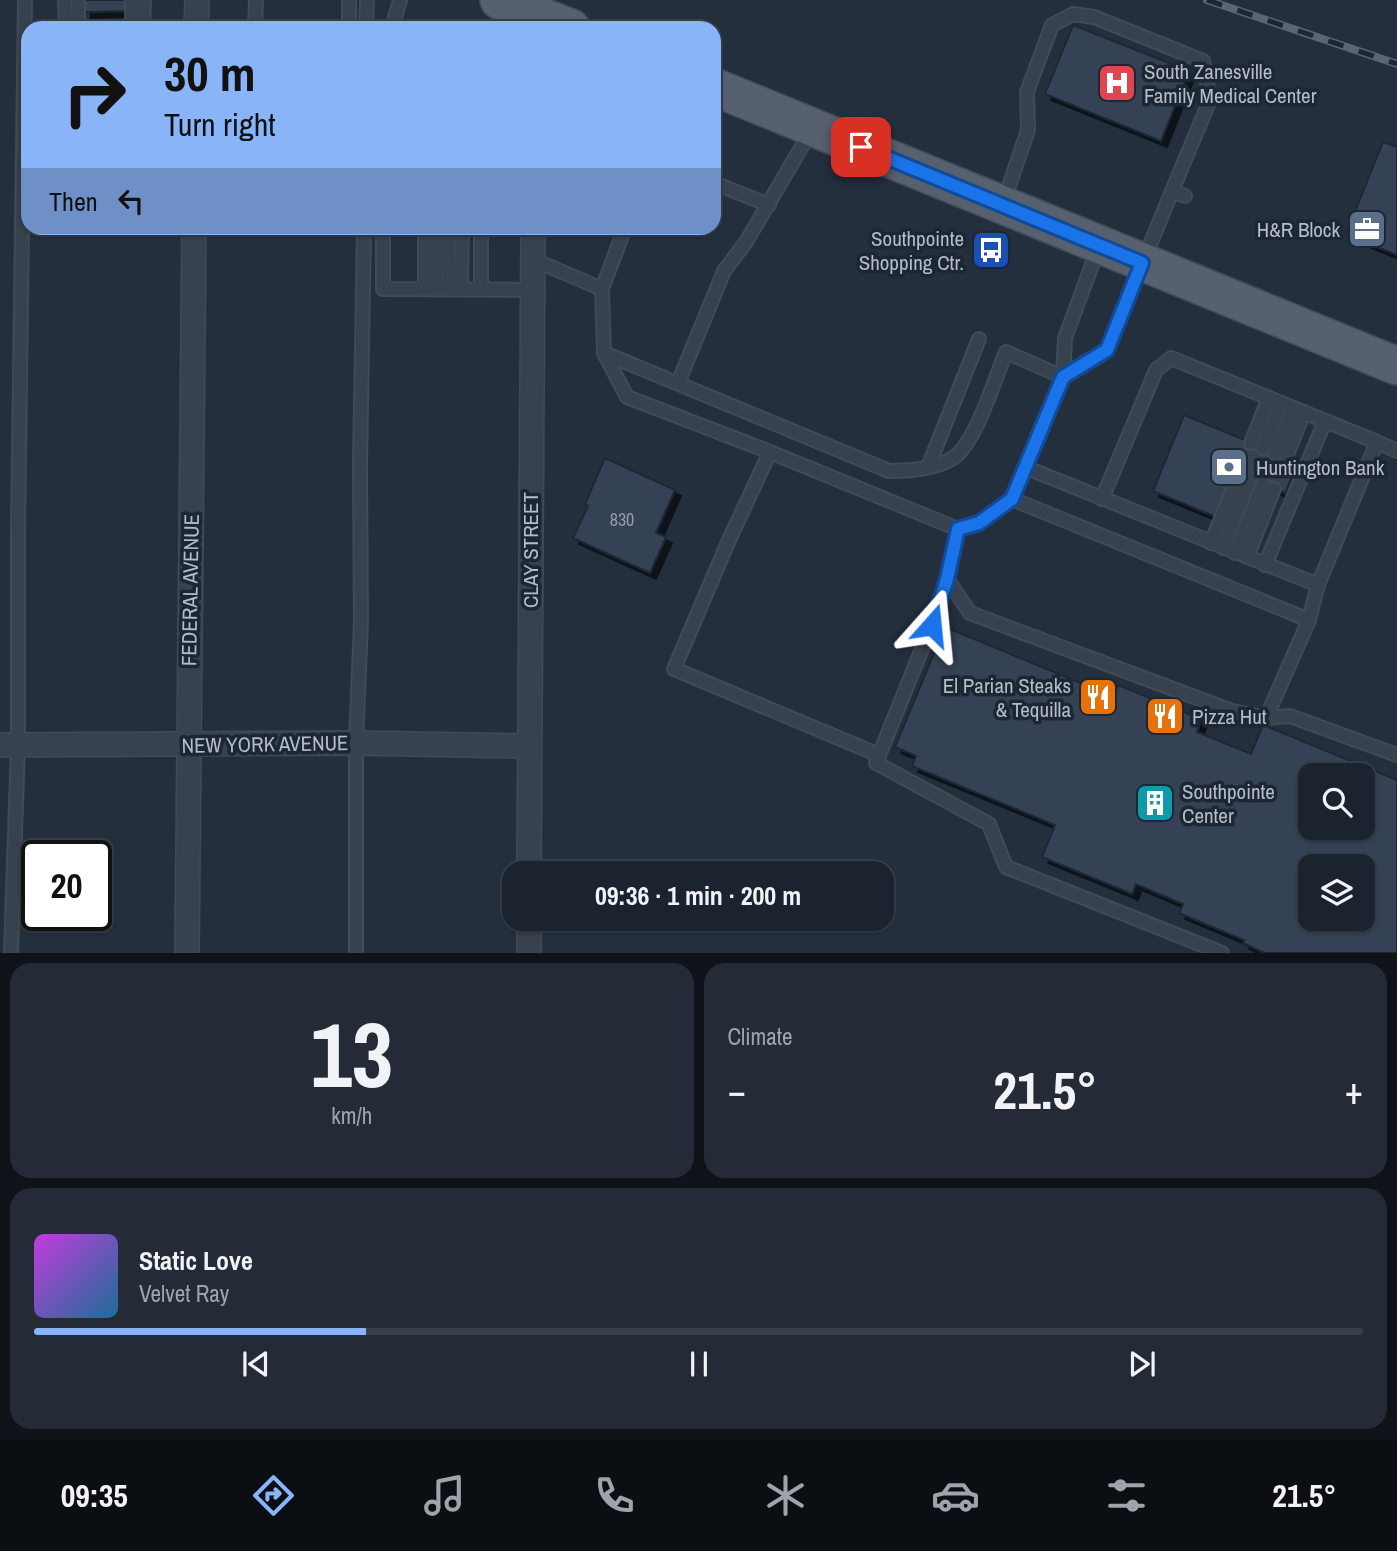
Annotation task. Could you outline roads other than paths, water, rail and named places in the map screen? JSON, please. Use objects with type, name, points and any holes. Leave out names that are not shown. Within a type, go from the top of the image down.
[{"type":"main road","points":[[499,0],[544,21]]},
{"type":"main road","points":[[721,90],[1397,366]]},
{"type":"street","points":[[197,0],[197,21]]},
{"type":"street","name":"FEDERAL AVENUE","points":[[187,953],[194,235]]},
{"type":"street","name":"CLAY STREET","points":[[529,861],[533,235]]},
{"type":"street","name":"NEW YORK AVENUE","points":[[9,745],[356,743],[529,746]]},
{"type":"street","points":[[529,931],[529,953]]},
{"type":"lane","points":[[25,0],[25,21]]},
{"type":"lane","points":[[65,0],[66,21]]},
{"type":"lane","points":[[78,0],[78,21]]},
{"type":"lane","points":[[132,0],[132,21]]},
{"type":"lane","points":[[143,21],[144,0]]},
{"type":"lane","points":[[256,0],[256,21]]},
{"type":"lane","points":[[349,0],[349,21]]},
{"type":"lane","points":[[366,21],[367,0]]},
{"type":"lane","points":[[394,21],[400,0]]},
{"type":"lane","points":[[1003,205],[1028,131],[1027,92],[1052,25],[1073,14],[1094,17],[1203,61],[1210,100],[1107,350],[1063,377]]},
{"type":"lane","points":[[678,383],[724,271],[769,205],[813,127]]},
{"type":"lane","points":[[721,186],[769,205]]},
{"type":"lane","points":[[1172,191],[1185,196]]},
{"type":"lane","points":[[11,953],[9,745],[18,531],[22,235]]},
{"type":"lane","points":[[356,953],[356,743],[361,623],[360,465],[364,235]]},
{"type":"lane","points":[[383,235],[383,289],[532,290]]},
{"type":"lane","points":[[427,235],[443,289]]},
{"type":"lane","points":[[438,235],[443,289]]},
{"type":"lane","points":[[443,289],[448,235]]},
{"type":"lane","points":[[443,289],[460,235]]},
{"type":"lane","points":[[481,235],[481,289]]},
{"type":"lane","points":[[622,235],[602,289],[604,353],[627,397],[958,529],[979,523],[1012,499],[1063,377],[1065,338],[1099,245]]},
{"type":"lane","points":[[532,259],[602,289]]},
{"type":"lane","points":[[928,467],[979,339]]},
{"type":"lane","points":[[604,353],[890,471],[928,467],[953,457],[971,437],[1006,352],[1063,377]]},
{"type":"lane","points":[[1102,499],[1156,370],[1171,358],[1397,451]]},
{"type":"lane","points":[[1287,405],[1269,450],[1287,405]]},
{"type":"lane","points":[[1265,565],[1325,421]]},
{"type":"lane","points":[[1266,718],[1309,620],[1318,585],[1377,442]]},
{"type":"lane","points":[[770,452],[674,669],[879,755]]},
{"type":"lane","points":[[1027,468],[1318,585]]},
{"type":"lane","points":[[1229,550],[1244,477]]},
{"type":"lane","points":[[1229,550],[1268,487]]},
{"type":"lane","points":[[1012,499],[1309,620]]},
{"type":"lane","points":[[958,529],[947,579],[932,625],[876,763],[989,824],[1006,867],[1222,953]]},
{"type":"lane","points":[[947,579],[970,613],[1232,711],[1266,718],[1290,716],[1397,755]]},
{"type":"railway","points":[[1207,0],[1397,64]]},
{"type":"place","name":"South Zanesville Family Medical Center","points":[[1117,83]]},
{"type":"place","name":"H&R Block","points":[[1367,229]]},
{"type":"place","name":"Southpointe Shopping Ctr.","points":[[991,250]]},
{"type":"place","name":"Huntington Bank","points":[[1229,467]]},
{"type":"place","name":"El Parian Steaks & Tequilla","points":[[1098,697]]},
{"type":"place","name":"Pizza Hut","points":[[1165,716]]},
{"type":"place","name":"Southpointe Center","points":[[1155,803]]}]
